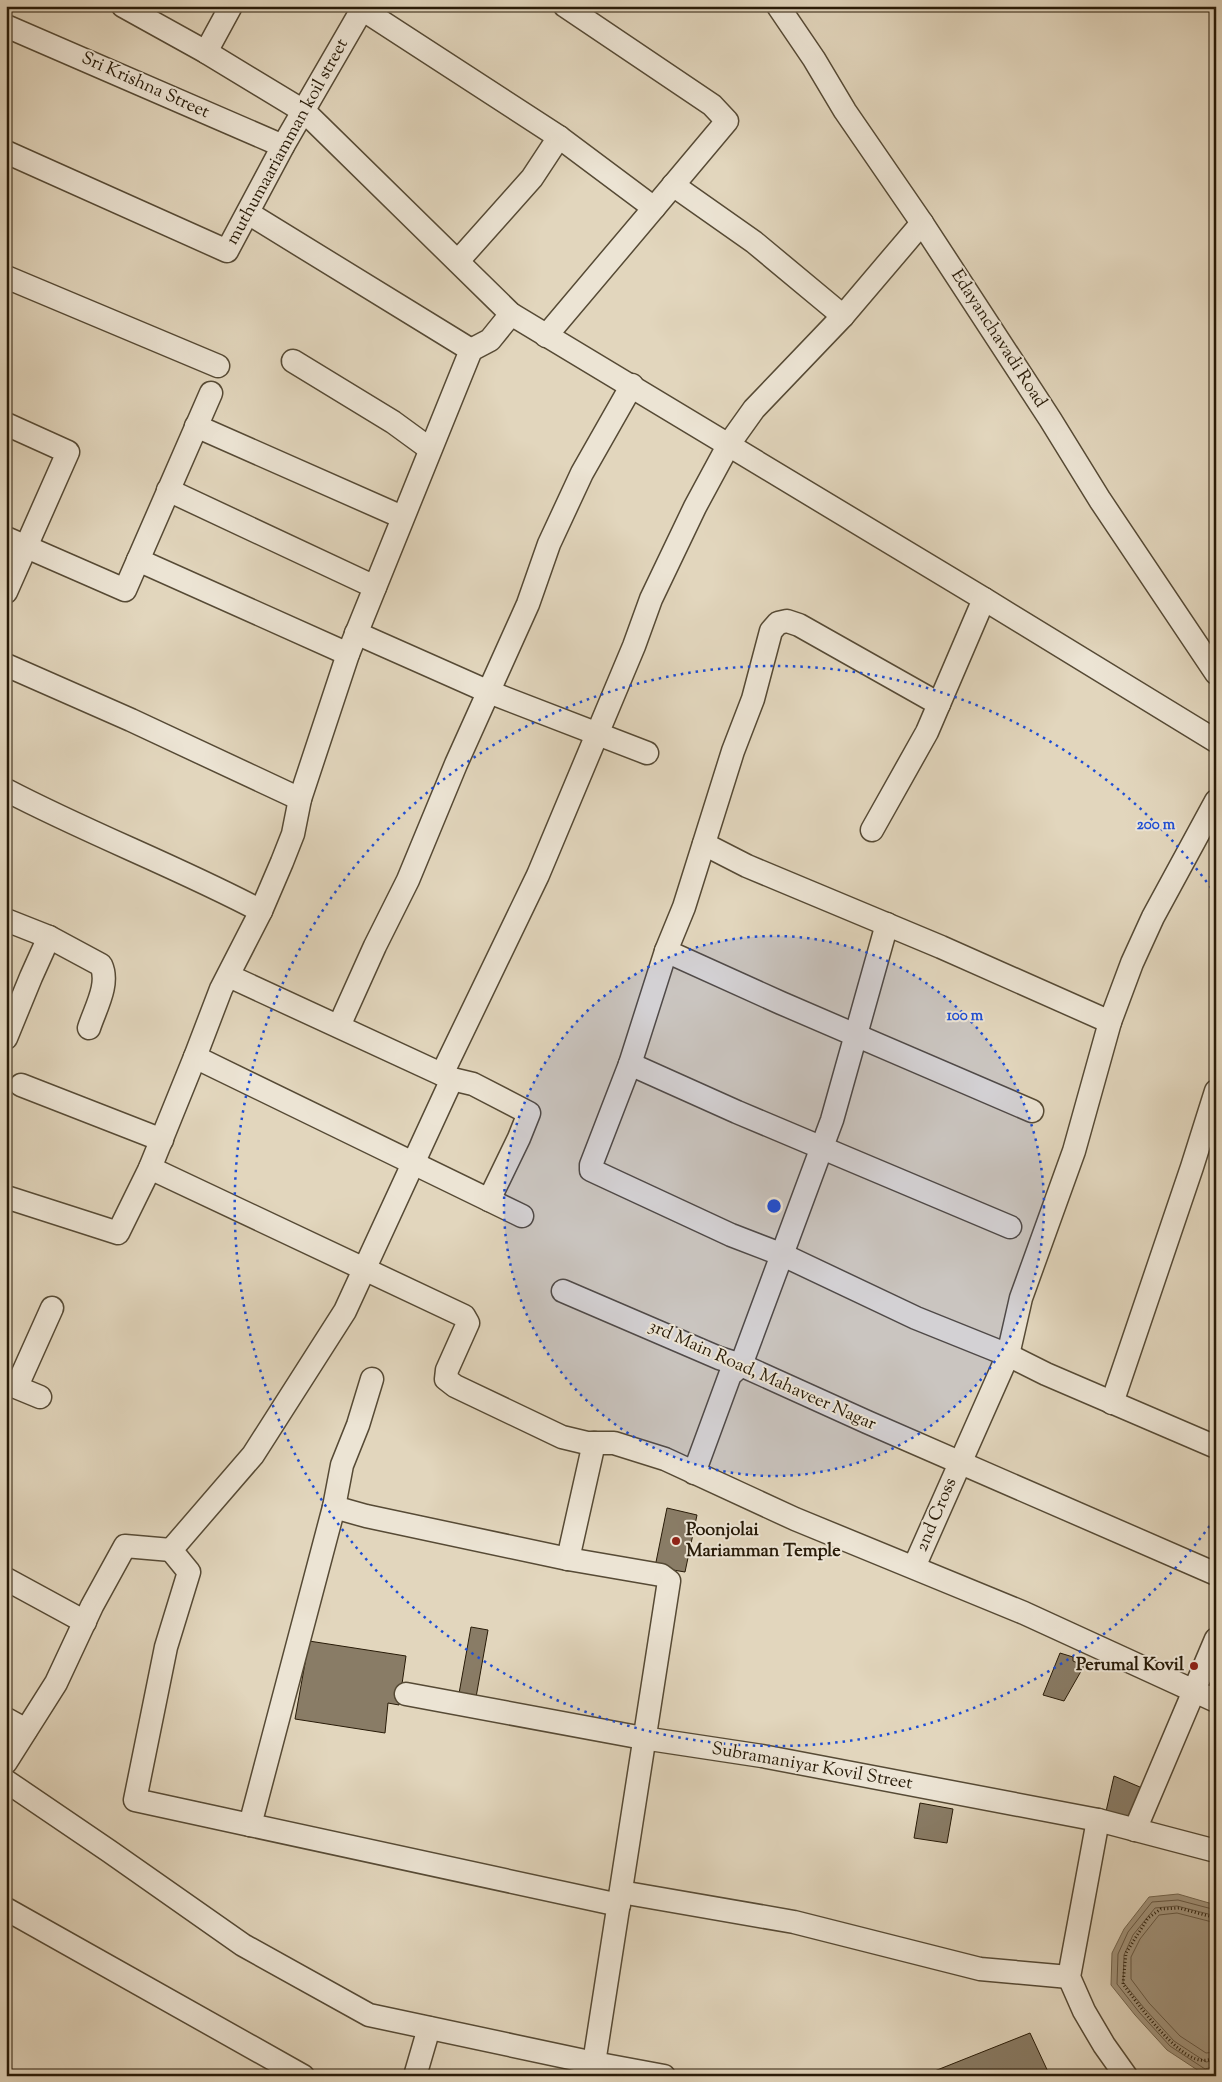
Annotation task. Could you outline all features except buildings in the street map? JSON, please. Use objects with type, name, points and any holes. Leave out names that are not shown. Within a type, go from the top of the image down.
[{"type":"street","points":[[123,6],[206,52],[305,112],[511,314],[590,363],[632,385],[730,444],[1216,741]]},
{"type":"street","points":[[206,52],[231,6]]},
{"type":"street","points":[[546,336],[727,121],[712,106],[565,6]]},
{"type":"street","name":"Edayanchavadi Road","points":[[778,6],[814,59],[850,119],[922,222],[1050,419],[1100,500],[1216,673]]},
{"type":"street","points":[[363,8],[559,137],[654,208]]},
{"type":"street","name":"muthumaariamman koil street","points":[[6,152],[227,251],[283,146],[305,112],[363,8]]},
{"type":"street","name":"Sri Krishna Street","points":[[6,26],[283,146]]},
{"type":"street","points":[[458,261],[532,178],[559,137]]},
{"type":"street","points":[[673,185],[754,242],[843,316]]},
{"type":"street","points":[[248,212],[471,350]]},
{"type":"street","points":[[171,1550],[253,1455],[346,1311],[414,1164],[447,1077],[538,874],[634,646],[651,600],[695,507],[730,444],[754,409],[843,316],[922,222]]},
{"type":"street","points":[[6,277],[218,366]]},
{"type":"street","points":[[6,1197],[118,1233],[150,1168],[229,976],[261,911],[293,834],[300,800],[348,654],[471,350],[490,340],[511,314]]},
{"type":"street","points":[[293,361],[393,422],[430,449]]},
{"type":"street","points":[[338,1026],[408,880],[456,764],[528,604],[549,544],[582,473],[632,385]]},
{"type":"street","points":[[16,542],[125,590],[210,393]]},
{"type":"street","points":[[6,424],[68,452],[16,542],[6,592]]},
{"type":"street","points":[[196,426],[402,517]]},
{"type":"street","points":[[168,490],[375,587]]},
{"type":"street","points":[[138,560],[348,654]]},
{"type":"street","points":[[872,830],[926,732],[984,599]]},
{"type":"street","points":[[939,704],[799,624],[787,621],[778,623],[772,631],[753,699],[733,751],[684,907],[666,952],[630,1064],[591,1164],[591,1170],[731,1235],[783,1255],[916,1318],[1008,1355],[1112,1403],[1216,1447]]},
{"type":"street","points":[[356,633],[489,692],[596,735],[647,753]]},
{"type":"street","points":[[6,666],[131,720],[300,800]]},
{"type":"street","points":[[6,790],[50,813],[186,874],[261,911]]},
{"type":"street","name":"2nd Cross","points":[[914,1567],[1008,1355],[1020,1298],[1074,1151],[1110,1022],[1132,963],[1153,917],[1216,801]]},
{"type":"street","points":[[704,844],[747,866],[887,924],[1110,1022]]},
{"type":"street","points":[[6,920],[49,937],[101,965],[105,973],[104,984],[88,1028]]},
{"type":"street","points":[[694,1473],[730,1375],[741,1365],[823,1147],[857,1035],[887,924]]},
{"type":"street","points":[[6,1038],[30,977],[49,937]]},
{"type":"street","points":[[666,952],[1032,1110]]},
{"type":"street","points":[[229,976],[447,1077],[473,1084],[528,1113],[520,1138],[489,1200]]},
{"type":"street","points":[[195,1057],[522,1216]]},
{"type":"street","points":[[630,1064],[737,1112],[1010,1227]]},
{"type":"street","points":[[21,1085],[162,1140]]},
{"type":"street","points":[[1112,1403],[1216,1091]]},
{"type":"street","points":[[150,1168],[464,1316],[468,1323],[446,1370],[446,1379],[455,1386],[562,1437],[575,1441],[604,1443],[665,1459],[795,1519],[1042,1621],[1216,1701]]},
{"type":"street","name":"3rd Main Road, Mahaveer Nagar","points":[[563,1292],[719,1358],[741,1365],[1216,1574]]},
{"type":"street","points":[[40,1397],[12,1385],[52,1308]]},
{"type":"street","points":[[250,1825],[334,1506],[342,1465],[358,1425],[372,1379]]},
{"type":"street","points":[[568,1559],[604,1443]]},
{"type":"street","points":[[334,1506],[366,1516],[568,1559],[661,1575],[669,1581],[592,2069]]},
{"type":"street","points":[[6,1762],[56,1683],[84,1622],[126,1546],[171,1550],[189,1572],[166,1647],[135,1800],[620,1899],[794,1922],[980,1969],[1069,1977]]},
{"type":"street","points":[[6,1579],[84,1622]]},
{"type":"street","points":[[1135,1830],[1216,1639]]},
{"type":"street","name":"Subramaniyar Kovil Street","points":[[406,1694],[643,1738],[762,1756],[1098,1820],[1216,1851]]},
{"type":"street","points":[[6,1719],[26,1730]]},
{"type":"street","points":[[6,1781],[110,1850],[242,1945],[369,2015],[430,2028],[592,2069],[664,2076]]},
{"type":"street","points":[[1098,1820],[1069,1977],[1084,2011],[1104,2045],[1126,2076]]},
{"type":"street","points":[[6,1910],[303,2076]]},
{"type":"street","points":[[416,2076],[430,2028]]},
{"type":"path","points":[[1216,1918],[1179,1908],[1161,1909],[1148,1918],[1126,1953],[1123,1984],[1156,2026],[1176,2046],[1188,2055],[1200,2060],[1216,2059]]},
{"type":"water","points":[[1178,1894],[1216,1905],[1216,2070],[1205,2075],[1167,2050],[1111,1985],[1112,1953],[1124,1929],[1149,1897]]},
{"type":"place","name":"Poonjolai Mariamman Temple","points":[[676,1541]]},
{"type":"place","name":"Perumal Kovil","points":[[1194,1666]]}]
